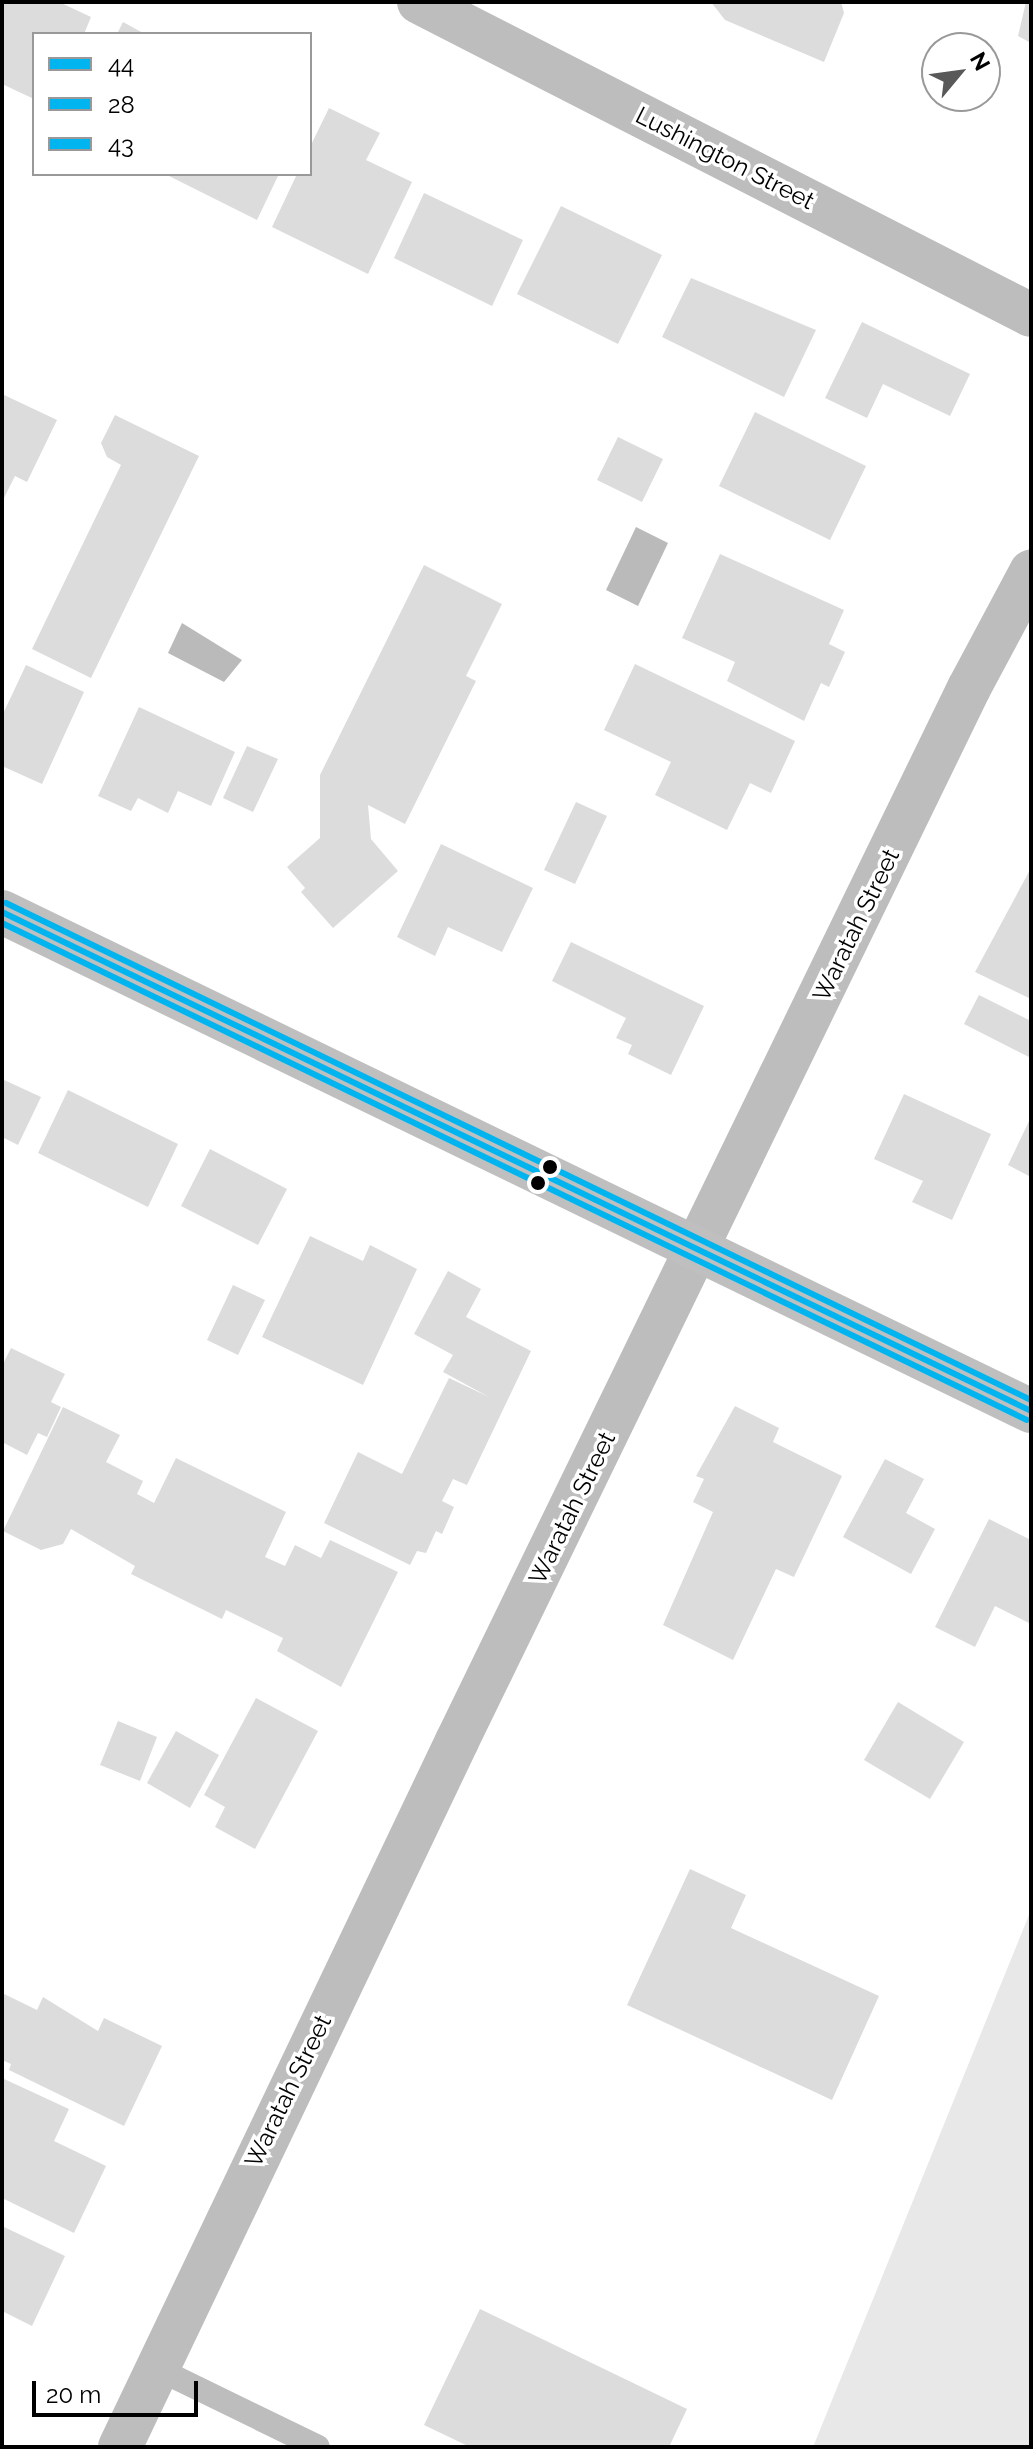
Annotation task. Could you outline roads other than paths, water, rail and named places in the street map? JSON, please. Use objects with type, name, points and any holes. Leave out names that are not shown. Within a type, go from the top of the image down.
[{"type":"street","name":"Lushington Street","points":[[419,2],[1031,315]]},
{"type":"street","name":"Waratah Street","points":[[120,2447],[969,688],[1031,572]]},
{"type":"street","points":[[2,912],[701,1248],[1031,1411]]},
{"type":"lane","points":[[156,2368],[318,2447]]}]
